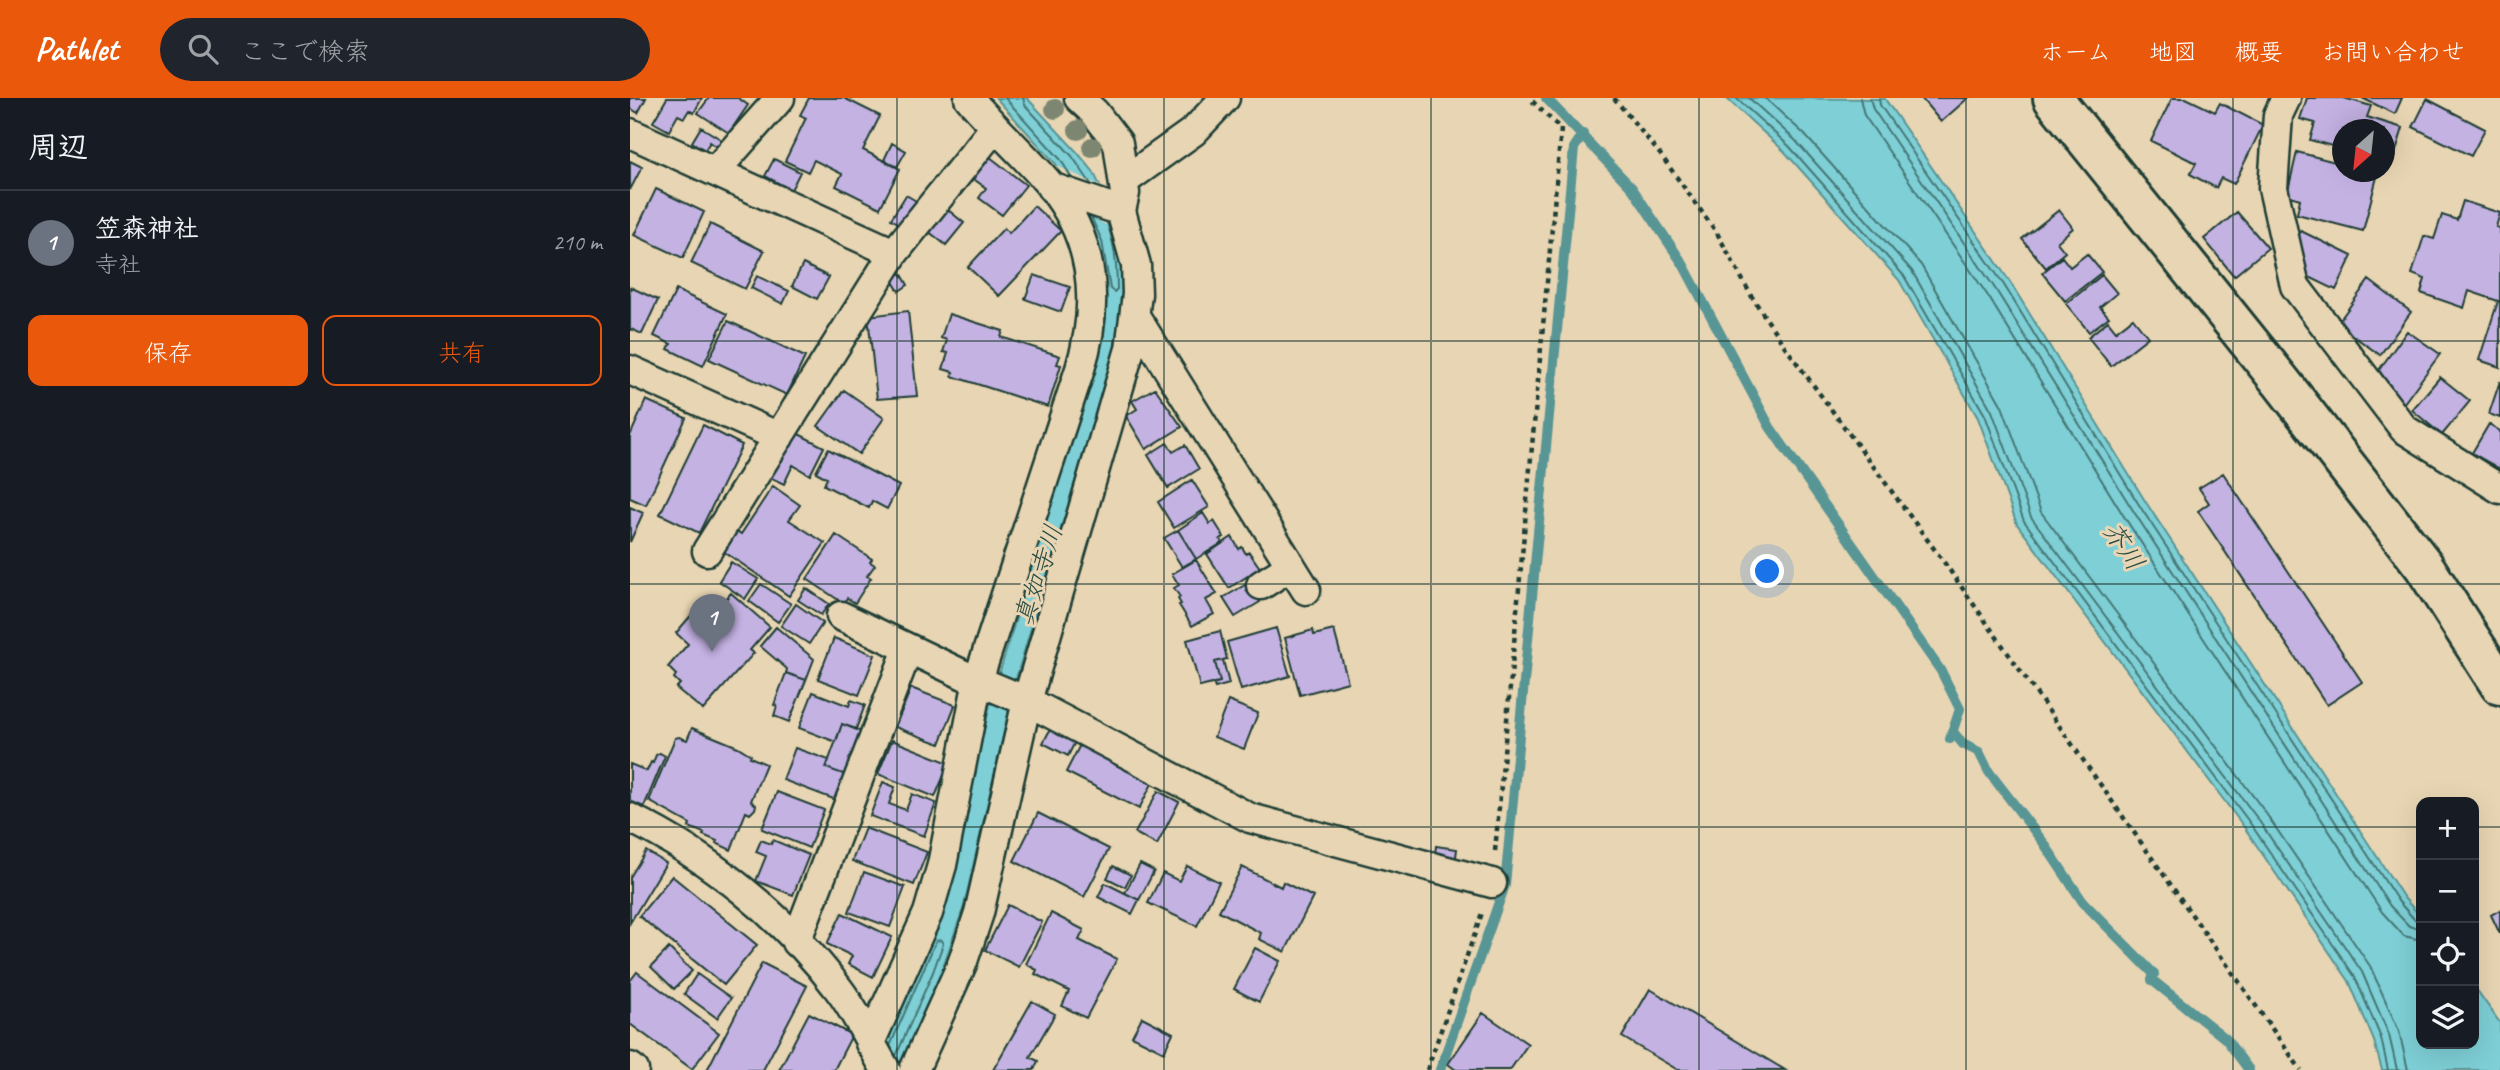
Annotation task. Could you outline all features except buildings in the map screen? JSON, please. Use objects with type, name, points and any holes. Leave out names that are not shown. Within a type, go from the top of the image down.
[{"type":"street","points":[[715,171],[780,98]]},
{"type":"street","points":[[877,1055],[935,890],[984,683],[1091,327],[1088,262],[1074,222],[1056,188],[969,98]]},
{"type":"street","points":[[914,1070],[962,964],[979,913],[1022,699],[1126,365],[1135,316],[1136,265],[1116,209],[1125,193],[1118,143],[1095,113],[1079,98]]},
{"type":"street","points":[[1124,181],[1194,131],[1225,98]]},
{"type":"street","points":[[2053,98],[2282,383],[2416,556],[2500,685]]},
{"type":"street","points":[[2286,98],[2278,115],[2273,188],[2295,286],[2404,429],[2500,489]]},
{"type":"street","points":[[707,551],[894,253],[996,127]]},
{"type":"street","points":[[630,133],[894,253]]},
{"type":"street","points":[[1056,188],[1116,209]]},
{"type":"street","points":[[1135,316],[1298,578],[1261,585]]},
{"type":"street","points":[[630,370],[779,437]]},
{"type":"street","points":[[841,616],[1022,699],[1250,818],[1492,883]]},
{"type":"street","points":[[796,942],[908,649]]},
{"type":"street","points":[[630,818],[662,835],[720,873],[772,917],[838,988],[877,1055]]},
{"type":"path","points":[[1427,1070],[1492,883],[1561,129],[1530,98]]},
{"type":"path","points":[[1614,98],[1660,154],[1717,233],[1752,297],[1783,344],[1954,576],[2301,1070]]},
{"type":"water","name":"真如寺川","points":[[996,98],[1027,98],[1093,171],[1101,188],[1124,268],[1121,313],[1114,352],[1017,675],[964,906],[940,975],[899,1070],[872,1070],[945,902],[990,704],[1090,375],[1081,212],[1056,164]]},
{"type":"water","name":"芥川","points":[[1726,98],[1885,99],[2010,282],[2147,504],[2404,898],[2416,911],[2416,1049],[2479,1049],[2479,993],[2500,1023],[2500,1070],[2382,1070],[2374,1041],[2349,981],[2244,827],[2017,524],[1978,418],[1899,280],[1784,151]]},
{"type":"pier","points":[[1057,166],[1103,187],[1119,232],[1077,211],[1053,167]]},
{"type":"waterway","points":[[1546,98],[1632,188],[1683,264],[1770,427],[1941,671],[1960,709],[1950,739]]},
{"type":"waterway","points":[[1440,1070],[1505,885],[1574,148],[1583,134]]},
{"type":"waterway","points":[[1953,732],[1963,744],[1979,752],[1989,772],[2043,842],[2083,902],[2154,974],[2152,980],[2226,1039],[2249,1070]]},
{"type":"place","name":"笠森神社","points":[[712,652]]}]
